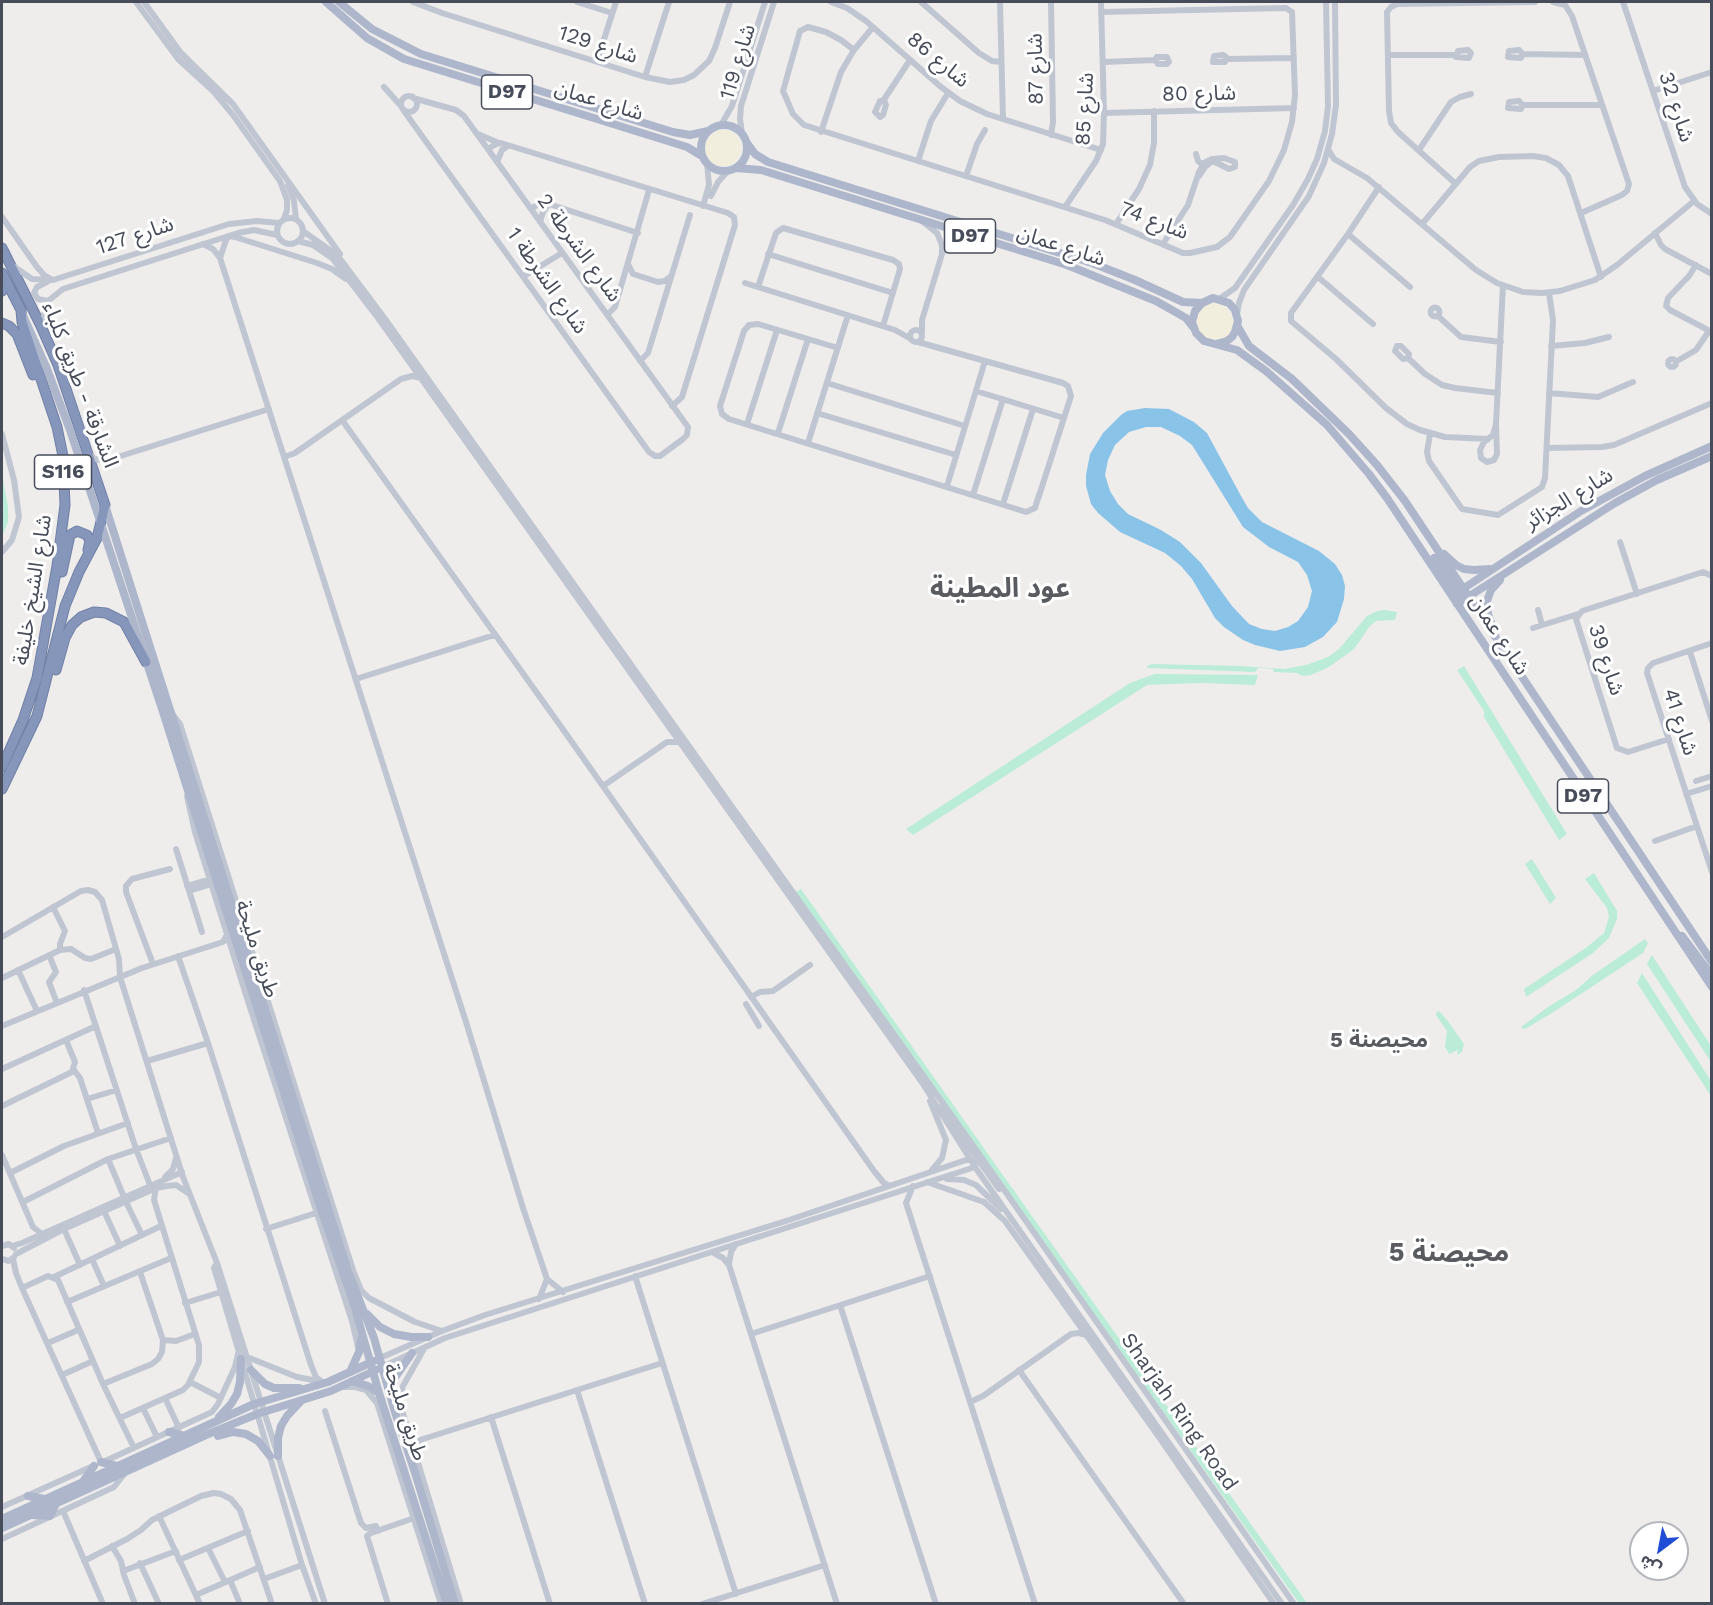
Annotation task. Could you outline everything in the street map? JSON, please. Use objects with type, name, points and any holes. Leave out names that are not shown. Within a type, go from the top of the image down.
[{"type":"highway","name":"الشارقة - طريق كلباء","points":[[2,248],[41,326],[62,377],[105,505]]},
{"type":"highway","name":"شارع الشيخ خليفة","points":[[2,273],[21,310],[22,322],[59,434],[63,471],[64,522],[34,688],[23,720],[2,767]]},
{"type":"highway","points":[[2,323],[13,330],[20,339],[53,432],[63,471]]},
{"type":"highway","name":"شارع الشيخ خليفة","points":[[2,789],[33,725],[46,688],[62,618],[79,572],[101,527],[105,505]]},
{"type":"highway","points":[[44,639],[48,632],[69,538],[73,533],[80,531],[87,534],[90,541],[79,572]]},
{"type":"highway","points":[[46,688],[53,678],[68,631],[76,621],[87,614],[106,613],[124,622],[146,662]]},
{"type":"main road","name":"شارع عمان","points":[[326,2],[367,38],[404,59],[687,147],[705,160]]},
{"type":"main road","name":"شارع عمان","points":[[339,2],[381,35],[429,57],[673,132],[690,135],[708,131]]},
{"type":"main road","points":[[720,125],[735,127],[742,133],[747,143],[746,155],[732,169],[719,170],[705,160],[701,145],[708,131],[720,125]]},
{"type":"main road","name":"شارع عمان","points":[[747,143],[755,154],[768,162],[1092,263],[1125,275],[1183,302],[1202,303]]},
{"type":"main road","name":"شارع عمان","points":[[732,169],[757,169],[1067,265],[1106,279],[1179,313],[1193,327]]},
{"type":"main road","points":[[1219,299],[1232,306],[1237,315],[1238,327],[1232,337],[1216,344],[1204,341],[1193,327],[1195,311],[1202,303],[1219,299]]},
{"type":"main road","name":"طريق مليحة","points":[[21,310],[61,406],[187,789],[251,1000],[272,1054],[354,1305],[361,1333]]},
{"type":"main road","name":"شارع عمان","points":[[1238,327],[1249,346],[1301,388],[1359,444],[1405,501],[1437,549],[1459,597],[1712,987]]},
{"type":"main road","name":"شارع عمان","points":[[1216,344],[1242,353],[1285,386],[1317,416],[1369,474],[1459,597],[1497,640],[1711,961]]},
{"type":"main road","name":"شارع الجزائر","points":[[1459,597],[1492,568],[1554,528],[1617,491],[1712,446]]},
{"type":"main road","name":"شارع الجزائر","points":[[1459,597],[1505,573],[1615,503],[1693,463],[1712,458]]},
{"type":"main road","name":"طريق مليحة","points":[[105,505],[169,711],[240,922],[329,1203],[348,1271],[364,1309],[376,1365],[379,1393],[433,1568],[447,1604]]},
{"type":"main road","points":[[1437,549],[1464,568],[1474,570],[1492,568]]},
{"type":"main road","points":[[1497,640],[1488,614],[1487,600],[1491,590],[1505,573]]},
{"type":"main road","points":[[1459,597],[1498,650],[1509,658]]},
{"type":"main road","points":[[1672,928],[1689,943],[1712,976]]},
{"type":"main road","points":[[269,1064],[272,1054]]},
{"type":"main road","points":[[364,1309],[380,1327],[394,1334],[411,1337],[428,1336]]},
{"type":"main road","points":[[2,1528],[206,1435],[261,1413],[339,1387],[350,1377],[358,1357],[361,1333]]},
{"type":"main road","points":[[361,1333],[369,1343],[402,1441],[409,1447]]},
{"type":"main road","points":[[394,1409],[394,1378],[411,1353]]},
{"type":"main road","points":[[213,1423],[228,1408],[237,1394],[242,1355]]},
{"type":"main road","points":[[2,1519],[258,1403],[306,1390],[325,1382],[350,1377],[376,1365]]},
{"type":"main road","name":"طريق مليحة","points":[[376,1365],[416,1467],[455,1604]]},
{"type":"main road","points":[[251,1370],[270,1387],[306,1390]]},
{"type":"main road","points":[[350,1377],[379,1393]]},
{"type":"main road","points":[[274,1456],[281,1426],[301,1400]]},
{"type":"main road","points":[[169,1432],[185,1436]]},
{"type":"main road","points":[[206,1435],[214,1437],[232,1432],[246,1434],[258,1441],[274,1456]]},
{"type":"main road","points":[[82,1483],[97,1464],[117,1466]]},
{"type":"main road","points":[[28,1496],[46,1499]]},
{"type":"main road","points":[[30,1515],[50,1516],[56,1504]]},
{"type":"street","points":[[136,2],[178,58],[227,107],[280,181],[287,200],[287,210],[277,235],[286,244],[298,241],[313,245],[327,253],[353,284],[930,1095],[1030,1244],[1279,1603]]},
{"type":"street","points":[[144,2],[182,53],[232,104],[336,248],[1037,1239]]},
{"type":"street","name":"شارع 129","points":[[413,2],[645,77],[675,82],[689,78],[702,69],[715,48],[728,2]]},
{"type":"street","points":[[577,2],[612,13]]},
{"type":"street","points":[[597,61],[616,2]]},
{"type":"street","points":[[645,77],[669,2]]},
{"type":"street","name":"شارع 119","points":[[720,125],[732,106],[765,2]]},
{"type":"street","name":"شارع 119","points":[[742,133],[741,106],[774,2]]},
{"type":"street","name":"شارع 86","points":[[831,2],[853,12],[948,93],[977,110],[1101,150]]},
{"type":"street","points":[[921,2],[979,53],[992,61],[1001,62]]},
{"type":"street","points":[[999,2],[1003,119]]},
{"type":"street","name":"شارع 87","points":[[1051,2],[1053,122],[1051,135]]},
{"type":"street","name":"شارع 85","points":[[1065,207],[1096,161],[1104,137],[1101,2]]},
{"type":"street","name":"شارع 74","points":[[854,50],[836,37],[817,29],[803,28],[798,33],[783,86],[784,95],[798,120],[807,127],[1065,207],[1190,253],[1214,248],[1227,240],[1278,166],[1294,108],[1292,2]]},
{"type":"street","points":[[1219,299],[1235,288],[1293,206],[1317,159],[1327,114],[1326,2]]},
{"type":"street","points":[[1237,315],[1244,290],[1309,196],[1324,163],[1336,105],[1335,2]]},
{"type":"street","points":[[1456,184],[1395,129],[1390,119],[1387,14],[1391,7],[1397,4],[1535,2]]},
{"type":"street","points":[[1553,2],[1565,5],[1574,19]]},
{"type":"street","points":[[1564,2],[1571,7],[1629,184],[1624,194],[1581,213]]},
{"type":"street","name":"شارع 32","points":[[1623,2],[1685,187],[1694,201],[1712,213]]},
{"type":"street","points":[[1101,12],[1274,5],[1291,10]]},
{"type":"street","points":[[821,132],[838,79],[854,50],[873,27]]},
{"type":"street","points":[[1523,54],[1584,52]]},
{"type":"street","points":[[1388,57],[1455,55]]},
{"type":"street","points":[[1227,59],[1294,58]]},
{"type":"street","points":[[884,101],[910,60]]},
{"type":"street","points":[[1103,62],[1155,60]]},
{"type":"street","points":[[1653,91],[1712,72]]},
{"type":"street","points":[[384,87],[393,95],[413,98],[415,108],[413,123]]},
{"type":"street","points":[[918,161],[931,121],[948,93]]},
{"type":"street","points":[[1418,149],[1454,100],[1471,94]]},
{"type":"street","name":"شارع الشرطة 1","points":[[393,95],[527,277],[649,452],[660,456],[685,438],[688,432]]},
{"type":"street","points":[[403,98],[403,109],[408,112],[428,102]]},
{"type":"street","name":"شارع الشرطة 2","points":[[413,98],[458,111],[464,116],[688,427],[688,432]]},
{"type":"street","points":[[1523,105],[1601,102]]},
{"type":"street","name":"شارع 80","points":[[1104,112],[1294,108]]},
{"type":"street","points":[[1116,224],[1150,165],[1154,143],[1154,111]]},
{"type":"street","points":[[966,176],[975,148],[985,130]]},
{"type":"street","points":[[476,133],[504,144],[720,212],[732,219],[733,232],[682,395],[679,415]]},
{"type":"street","points":[[489,151],[504,144]]},
{"type":"street","points":[[497,162],[504,144]]},
{"type":"street","points":[[1328,149],[1337,161],[1358,171],[1380,188],[1466,263],[1505,286],[1530,292],[1552,292],[1579,286],[1603,275],[1694,201]]},
{"type":"street","points":[[1196,154],[1198,161],[1203,165]]},
{"type":"street","points":[[1423,225],[1470,167],[1483,159],[1541,157],[1556,163],[1566,172],[1603,275]]},
{"type":"street","points":[[1163,244],[1188,205],[1203,165],[1212,159],[1232,160],[1236,165],[1233,169],[1228,169],[1213,162],[1208,164],[1199,176]]},
{"type":"street","points":[[705,160],[710,177],[709,194],[705,207]]},
{"type":"street","points":[[1324,163],[1337,161]]},
{"type":"street","points":[[692,203],[709,194],[732,169]]},
{"type":"street","points":[[283,175],[292,195],[296,219]]},
{"type":"street","points":[[1380,188],[1298,305],[1294,319],[1300,329],[1336,358],[1391,412],[1430,434],[1477,442],[1480,456],[1484,461],[1489,462],[1495,458],[1497,451],[1496,424],[1505,286]]},
{"type":"street","points":[[614,325],[615,304],[651,190]]},
{"type":"street","points":[[520,194],[638,233]]},
{"type":"street","points":[[709,194],[720,212]]},
{"type":"street","points":[[532,211],[542,202]]},
{"type":"street","points":[[532,211],[549,204]]},
{"type":"street","points":[[540,222],[549,204]]},
{"type":"street","points":[[646,369],[648,350],[690,215]]},
{"type":"street","points":[[2,217],[37,267],[53,280]]},
{"type":"street","points":[[281,221],[289,217],[296,219],[303,231],[333,251],[343,261]]},
{"type":"street","points":[[918,342],[922,338],[923,316],[942,254],[939,236],[921,220]]},
{"type":"street","name":"شارع 127","points":[[32,279],[53,280],[229,224],[281,221]]},
{"type":"street","points":[[758,287],[776,233],[785,228],[893,260],[900,269],[882,326]]},
{"type":"street","name":"شارع 127","points":[[48,301],[63,289],[229,236],[254,230],[277,235]]},
{"type":"street","points":[[298,241],[303,231]]},
{"type":"street","points":[[1348,234],[1410,287]]},
{"type":"street","points":[[1653,235],[1661,246],[1712,274]]},
{"type":"street","points":[[220,258],[229,236],[249,240],[323,265],[341,274],[353,284]]},
{"type":"street","points":[[942,254],[952,241],[973,237]]},
{"type":"street","points":[[203,244],[213,249],[220,258],[547,1279],[563,1292]]},
{"type":"street","points":[[527,277],[561,251]]},
{"type":"street","points":[[768,254],[893,293]]},
{"type":"street","points":[[9,261],[19,272],[32,279],[36,275],[37,267]]},
{"type":"street","points":[[628,264],[633,274],[658,282],[665,281],[671,276]]},
{"type":"street","points":[[1677,361],[1694,352],[1710,331],[1666,306],[1668,298],[1696,265]]},
{"type":"street","points":[[1318,277],[1373,324]]},
{"type":"street","points":[[41,326],[48,301],[36,297],[34,291],[39,285],[53,280]]},
{"type":"street","points":[[745,283],[895,330],[918,342],[1058,382],[1068,391],[1068,404],[1039,495],[1032,507],[1018,509],[747,424],[735,420],[724,412],[723,399],[749,324],[758,324],[838,348]]},
{"type":"street","points":[[1430,434],[1427,452],[1429,461],[1458,505],[1465,509],[1493,515],[1501,514],[1542,487],[1545,478],[1547,446],[1552,292]]},
{"type":"street","points":[[598,302],[615,304]]},
{"type":"street","points":[[605,313],[615,304]]},
{"type":"street","points":[[808,443],[848,315]]},
{"type":"street","points":[[910,339],[910,335],[923,316]]},
{"type":"street","points":[[1439,316],[1458,336],[1476,340],[1501,340]]},
{"type":"street","points":[[747,424],[777,330]]},
{"type":"street","points":[[895,330],[919,330],[937,346]]},
{"type":"street","points":[[1551,344],[1577,344],[1609,337]]},
{"type":"street","points":[[778,433],[808,339]]},
{"type":"street","points":[[632,350],[648,350]]},
{"type":"street","points":[[638,359],[648,350]]},
{"type":"street","points":[[1408,358],[1436,382],[1455,388],[1498,391]]},
{"type":"street","points":[[946,486],[985,361]]},
{"type":"street","points":[[284,457],[292,454],[401,379],[412,376],[421,378]]},
{"type":"street","points":[[1549,395],[1598,397],[1633,382]]},
{"type":"street","points":[[827,383],[965,426]]},
{"type":"street","points":[[976,391],[1064,418]]},
{"type":"street","points":[[662,392],[673,397],[682,395]]},
{"type":"street","points":[[671,405],[682,395]]},
{"type":"street","points":[[973,495],[1003,399]]},
{"type":"street","points":[[1547,446],[1602,447],[1619,444],[1712,402]]},
{"type":"street","points":[[89,454],[95,459],[105,461],[269,409]]},
{"type":"street","points":[[1003,504],[1033,409]]},
{"type":"street","points":[[818,413],[956,455]]},
{"type":"street","points":[[342,420],[874,1172],[889,1186]]},
{"type":"street","points":[[1480,448],[1494,433],[1496,424]]},
{"type":"street","points":[[2,434],[14,480],[19,517],[15,532],[2,552]]},
{"type":"street","points":[[1467,440],[1488,439]]},
{"type":"street","points":[[96,475],[105,461]]},
{"type":"street","points":[[1620,542],[1637,594]]},
{"type":"street","name":"شارع 39","points":[[1669,739],[1628,752],[1617,748],[1576,621],[1579,614],[1703,572],[1712,576]]},
{"type":"street","points":[[1538,610],[1542,625]]},
{"type":"street","points":[[1533,628],[1579,614]]},
{"type":"street","points":[[1568,617],[1576,621]]},
{"type":"street","points":[[356,679],[494,635]]},
{"type":"street","points":[[1709,646],[1690,652],[1712,722]]},
{"type":"street","name":"شارع 41","points":[[1690,652],[1660,662],[1650,671],[1651,684],[1712,873]]},
{"type":"street","points":[[667,742],[669,727]]},
{"type":"street","points":[[603,786],[667,742],[680,742]]},
{"type":"street","points":[[1701,789],[1698,780],[1712,776]]},
{"type":"street","points":[[1686,794],[1712,786]]},
{"type":"street","points":[[187,789],[188,803],[211,881],[352,1321],[358,1357]]},
{"type":"street","points":[[1655,841],[1697,826]]},
{"type":"street","points":[[176,849],[202,932]]},
{"type":"street","points":[[153,964],[126,892],[126,886],[132,879],[170,869]]},
{"type":"street","points":[[188,889],[211,881]]},
{"type":"street","points":[[2,937],[81,891],[95,892],[102,900],[116,949],[120,977],[188,1193],[217,1263],[242,1355],[251,1370],[258,1403]]},
{"type":"street","points":[[53,907],[65,931],[60,950]]},
{"type":"street","points":[[223,942],[228,933]]},
{"type":"street","points":[[2,1026],[84,990],[153,964],[223,942],[232,946]]},
{"type":"street","points":[[2,978],[60,950],[71,950],[91,959],[116,949]]},
{"type":"street","points":[[49,955],[56,972],[49,982],[57,1003]]},
{"type":"street","points":[[178,956],[208,1043],[310,1365],[316,1377],[325,1382]]},
{"type":"street","points":[[751,997],[760,992],[773,991],[810,965]]},
{"type":"street","points":[[18,970],[37,1011]]},
{"type":"street","points":[[84,990],[136,1149],[154,1186],[154,1204],[200,1350],[200,1358],[190,1382],[183,1390],[120,1418]]},
{"type":"street","points":[[746,1005],[759,1026]]},
{"type":"street","points":[[755,1019],[763,1013]]},
{"type":"street","points":[[2,1069],[96,1026]]},
{"type":"street","points":[[2,1106],[74,1070],[75,1062],[66,1040]]},
{"type":"street","points":[[147,1061],[208,1043]]},
{"type":"street","points":[[74,1070],[79,1076],[98,1133]]},
{"type":"street","points":[[924,1078],[976,1162],[1037,1239]]},
{"type":"street","points":[[87,1099],[117,1090]]},
{"type":"street","points":[[928,1179],[939,1164],[946,1145],[930,1095]]},
{"type":"street","points":[[10,1173],[64,1146],[128,1123]]},
{"type":"street","points":[[23,1202],[108,1159],[171,1138]]},
{"type":"street","points":[[3,1260],[9,1261],[14,1256],[64,1229],[125,1199],[142,1195],[171,1171],[176,1154]]},
{"type":"street","points":[[2,1155],[33,1227],[42,1234]]},
{"type":"street","points":[[108,1159],[142,1235]]},
{"type":"street","points":[[376,1365],[445,1338],[891,1194],[976,1162]]},
{"type":"street","points":[[874,1172],[878,1181],[874,1191]]},
{"type":"street","points":[[7,1245],[30,1240],[182,1174]]},
{"type":"street","points":[[928,1179],[977,1199],[996,1211],[1015,1234],[1279,1603]]},
{"type":"street","points":[[376,1365],[428,1336],[442,1331],[889,1186],[928,1179],[964,1180],[976,1185],[1000,1208],[1030,1244]]},
{"type":"street","points":[[154,1186],[173,1185],[188,1193]]},
{"type":"street","points":[[913,1186],[906,1203],[1035,1604]]},
{"type":"street","points":[[891,1194],[906,1203]]},
{"type":"street","points":[[142,1195],[154,1204]]},
{"type":"street","points":[[329,1203],[363,1293],[415,1322],[442,1331]]},
{"type":"street","points":[[104,1211],[120,1246]]},
{"type":"street","points":[[266,1229],[316,1213]]},
{"type":"street","points":[[22,1288],[46,1277],[54,1276],[161,1226]]},
{"type":"street","points":[[30,1240],[33,1227]]},
{"type":"street","points":[[64,1229],[80,1264]]},
{"type":"street","points":[[2,1238],[14,1256],[16,1273],[62,1375],[97,1464]]},
{"type":"street","name":"Sharjah Ring Road","points":[[1037,1239],[1294,1604]]},
{"type":"street","points":[[736,1244],[731,1252],[729,1265],[837,1604]]},
{"type":"street","points":[[710,1252],[719,1255],[729,1265]]},
{"type":"street","points":[[67,1302],[171,1258]]},
{"type":"street","points":[[92,1259],[104,1286]]},
{"type":"street","points":[[3,1260],[16,1273]]},
{"type":"street","points":[[217,1263],[214,1268],[258,1403],[316,1604]]},
{"type":"street","points":[[103,1384],[155,1362],[162,1352],[163,1340],[140,1272]]},
{"type":"street","points":[[54,1276],[60,1282],[78,1330],[134,1448]]},
{"type":"street","points":[[634,1276],[735,1594]]},
{"type":"street","points":[[751,1334],[930,1276]]},
{"type":"street","points":[[540,1299],[547,1279]]},
{"type":"street","points":[[186,1303],[221,1292]]},
{"type":"street","points":[[840,1305],[936,1604]]},
{"type":"street","points":[[1071,1335],[1076,1321]]},
{"type":"street","points":[[48,1343],[78,1330]]},
{"type":"street","points":[[970,1402],[983,1396],[1071,1335],[1079,1333],[1086,1335]]},
{"type":"street","points":[[163,1340],[176,1341],[195,1334]]},
{"type":"street","points":[[409,1447],[410,1437],[399,1394],[425,1346]]},
{"type":"street","points":[[242,1355],[304,1378],[325,1382]]},
{"type":"street","points":[[2,1507],[212,1412],[242,1355]]},
{"type":"street","points":[[62,1375],[93,1361]]},
{"type":"street","points":[[409,1447],[420,1440],[662,1363]]},
{"type":"street","points":[[304,1378],[310,1365]]},
{"type":"street","points":[[1019,1370],[1184,1604]]},
{"type":"street","points":[[190,1382],[221,1398]]},
{"type":"street","points":[[339,1387],[360,1388],[375,1399],[433,1568],[441,1604]]},
{"type":"street","points":[[577,1390],[645,1604]]},
{"type":"street","points":[[165,1398],[179,1428]]},
{"type":"street","points":[[143,1408],[157,1437]]},
{"type":"street","points":[[325,1411],[361,1525],[366,1528],[376,1526],[378,1530]]},
{"type":"street","points":[[491,1417],[550,1604]]},
{"type":"street","points":[[410,1437],[420,1440]]},
{"type":"street","points":[[274,1456],[325,1604]]},
{"type":"street","points":[[416,1467],[461,1604]]},
{"type":"street","points":[[2,1539],[114,1487],[129,1469]]},
{"type":"street","points":[[84,1560],[141,1530],[159,1516],[201,1496],[221,1494],[234,1502],[240,1510],[272,1604]]},
{"type":"street","points":[[63,1510],[103,1604]]},
{"type":"street","points":[[159,1516],[200,1604]]},
{"type":"street","points":[[388,1604],[366,1540],[368,1535],[378,1530],[414,1518]]},
{"type":"street","points":[[179,1560],[248,1531]]},
{"type":"street","points":[[112,1546],[121,1561],[135,1604]]},
{"type":"street","points":[[208,1548],[240,1604]]},
{"type":"street","points":[[123,1571],[176,1551]]},
{"type":"street","points":[[140,1563],[159,1604]]},
{"type":"street","points":[[264,1579],[303,1565]]},
{"type":"street","points":[[702,1604],[825,1565]]},
{"type":"street","points":[[196,1595],[260,1568]]},
{"type":"green space","points":[[2,474],[8,507],[8,522],[2,536]]},
{"type":"green space","points":[[1385,610],[1397,612],[1395,620],[1376,621],[1354,649],[1329,667],[1311,675],[1274,672],[1273,669],[1262,668],[1258,668],[1255,672],[1148,668],[1147,666],[1152,664],[1241,666],[1284,669],[1306,665],[1328,657],[1339,649],[1367,616]]},
{"type":"green space","points":[[1464,666],[1567,834],[1559,840],[1484,717],[1484,711],[1457,670]]},
{"type":"green space","points":[[1155,674],[1258,675],[1255,685],[1201,683],[1147,685],[913,835],[906,829],[1130,683]]},
{"type":"green space","points":[[1532,859],[1556,898],[1550,904],[1525,864]]},
{"type":"green space","points":[[1594,873],[1617,911],[1617,919],[1609,938],[1593,953],[1526,997],[1524,989],[1604,933],[1609,917],[1607,908],[1585,879]]},
{"type":"green space","points":[[801,889],[1307,1603],[1299,1603],[994,1174],[796,892]]},
{"type":"green space","points":[[1645,939],[1648,943],[1643,953],[1552,1013],[1527,1028],[1521,1027],[1576,990],[1593,975]]},
{"type":"green space","points":[[1652,955],[1711,1046],[1711,1062],[1647,964]]},
{"type":"green space","points":[[1642,973],[1711,1081],[1711,1096],[1637,983]]},
{"type":"green space","points":[[1437,1011],[1447,1020],[1464,1044],[1462,1052],[1457,1055],[1458,1050],[1449,1054],[1445,1047],[1447,1031],[1436,1015]]},
{"type":"sand","points":[[723,130],[736,135],[741,148],[736,161],[723,166],[710,161],[705,148],[710,135]]},
{"type":"sand","points":[[1214,303],[1227,309],[1233,322],[1227,335],[1214,341],[1201,335],[1195,322],[1201,309]]},
{"type":"water","points":[[1145,408],[1169,409],[1194,422],[1207,433],[1248,508],[1262,522],[1319,551],[1335,564],[1342,575],[1345,586],[1344,599],[1337,622],[1323,637],[1305,647],[1280,651],[1243,640],[1215,618],[1192,579],[1181,566],[1165,553],[1120,532],[1098,513],[1091,504],[1086,486],[1090,454],[1103,433],[1127,411]],"holes":[[[1146,427],[1161,427],[1192,445],[1243,527],[1269,547],[1298,562],[1307,575],[1312,591],[1308,607],[1298,621],[1275,631],[1249,624],[1232,606],[1201,563],[1180,542],[1128,514],[1118,504],[1110,491],[1105,475],[1108,460],[1115,445],[1129,432]]]},
{"type":"district","name":"عود المطينة","points":[[1000,589]]},
{"type":"district","name":"محيصنة 5","points":[[1379,1041]]},
{"type":"district","name":"محيصنة 5","points":[[1449,1253]]}]
